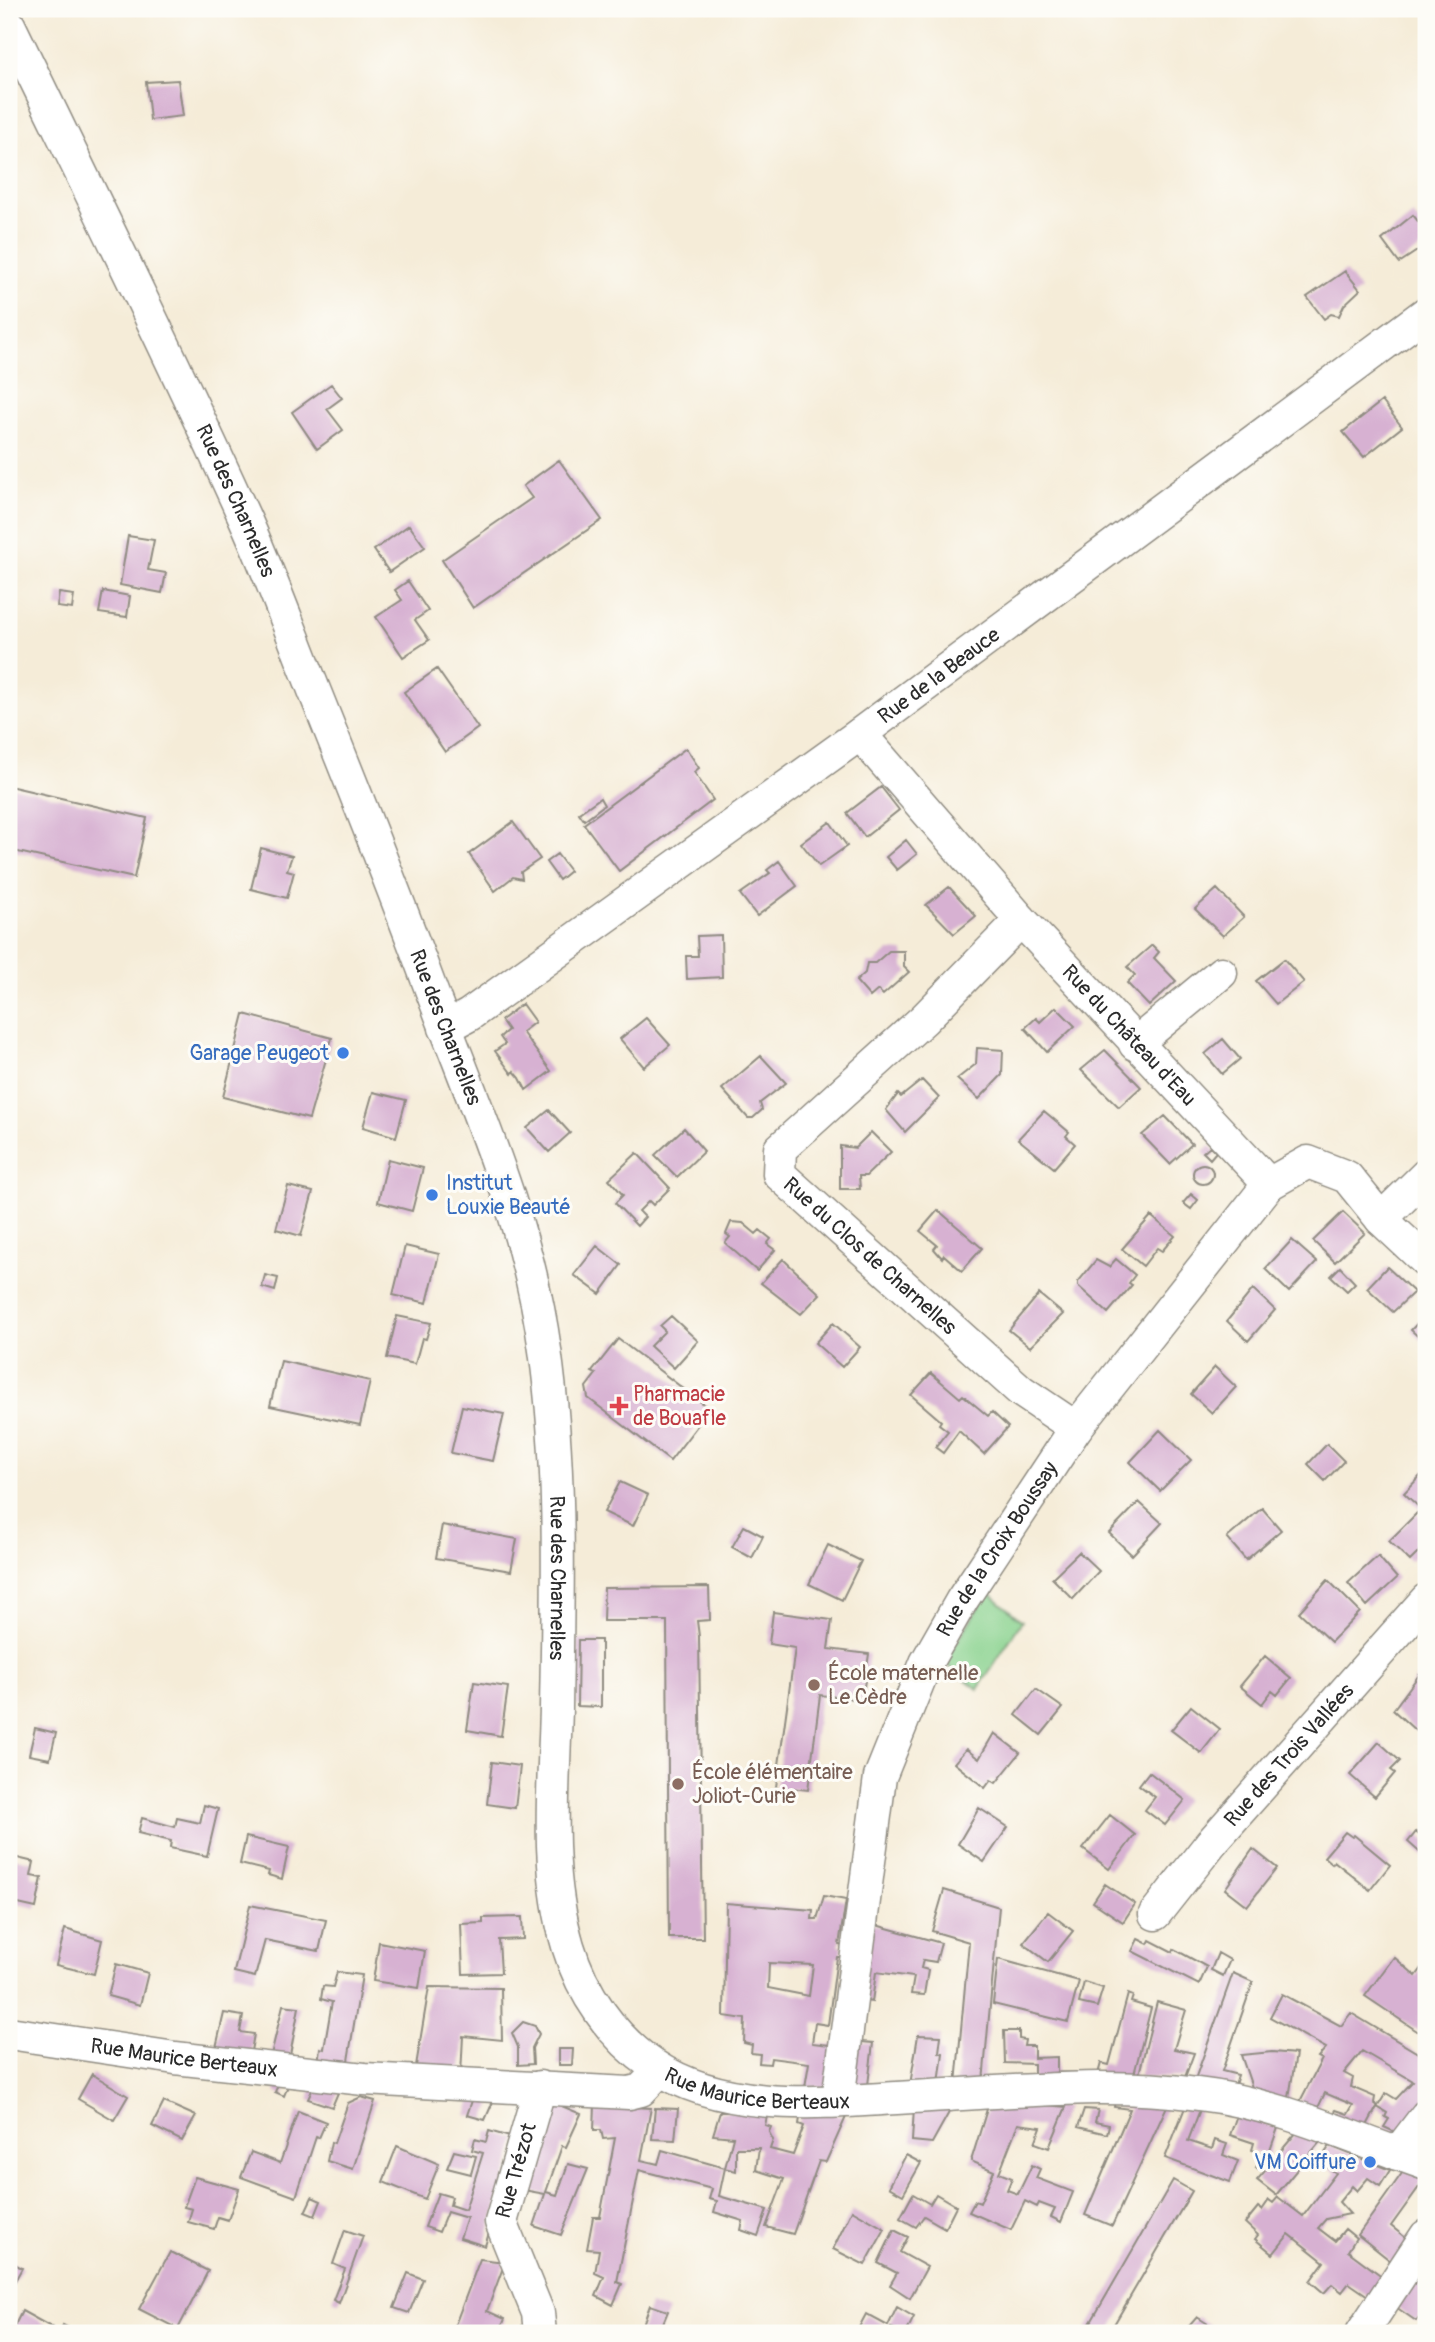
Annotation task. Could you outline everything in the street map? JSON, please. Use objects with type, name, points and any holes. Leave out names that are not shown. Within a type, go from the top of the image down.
[{"type":"street","name":"Rue des Charnelles","points":[[9,25],[245,517],[512,1200],[530,1262],[546,1353],[558,1535],[553,1864],[560,1911],[569,1950],[584,1987],[619,2035],[660,2070]]},
{"type":"street","name":"Rue de la Beauce","points":[[445,1028],[469,1015],[860,734],[1426,313]]},
{"type":"street","name":"Rue du Château d'Eau","points":[[860,734],[1021,920],[1269,1184]]},
{"type":"street","name":"Rue du Clos de Charnelles","points":[[1021,920],[924,1019],[780,1149],[779,1174],[1021,1391],[1076,1428]]},
{"type":"street","points":[[1135,1044],[1221,973]]},
{"type":"street","points":[[1269,1184],[1308,1162],[1347,1177],[1381,1219],[1426,1261]]},
{"type":"street","points":[[1381,1219],[1426,1175]]},
{"type":"street","name":"Rue de la Croix Boussay","points":[[838,2100],[880,1777],[926,1663],[962,1600],[1076,1428],[1269,1184]]},
{"type":"street","name":"Rue des Trois Vallées","points":[[1155,1914],[1211,1843],[1426,1600]]},
{"type":"street","name":"Rue Maurice Berteaux","points":[[9,2033],[175,2058],[364,2080],[629,2093],[641,2090],[660,2070],[732,2096],[838,2100],[1064,2089],[1200,2094],[1292,2115],[1412,2159]]},
{"type":"street","name":"Rue Trézot","points":[[540,2087],[501,2222],[538,2313],[540,2333]]},
{"type":"street","points":[[1412,2159],[1426,2116]]},
{"type":"street","points":[[1362,2333],[1426,2236]]},
{"type":"green space","points":[[988,1592],[1022,1621],[978,1689],[944,1663]]},
{"type":"building","points":[[178,80],[183,116],[150,120],[146,82]]},
{"type":"building","points":[[1413,215],[1426,231],[1426,245],[1399,263],[1382,240]]},
{"type":"building","points":[[1345,271],[1360,290],[1344,305],[1339,316],[1331,314],[1324,319],[1307,297]]},
{"type":"building","points":[[331,384],[342,398],[327,409],[343,430],[317,449],[292,412]]},
{"type":"building","points":[[1382,401],[1402,427],[1364,457],[1343,432]]},
{"type":"building","points":[[559,460],[602,520],[473,608],[442,560],[532,498],[523,486]]},
{"type":"building","points":[[409,525],[425,547],[389,572],[374,550]]},
{"type":"building","points":[[128,536],[154,540],[148,570],[166,573],[162,593],[120,585]]},
{"type":"building","points":[[408,581],[428,611],[415,620],[429,640],[403,657],[376,617],[402,600],[395,590]]},
{"type":"building","points":[[103,591],[130,596],[127,617],[99,613]]},
{"type":"building","points":[[59,593],[74,595],[72,609],[57,607]]},
{"type":"building","points":[[437,669],[478,728],[445,752],[404,692]]},
{"type":"building","points":[[686,748],[699,768],[694,772],[713,800],[619,871],[584,824]]},
{"type":"building","points":[[9,786],[147,818],[134,878],[9,850]]},
{"type":"building","points":[[881,787],[899,810],[865,837],[847,813]]},
{"type":"building","points":[[600,798],[604,805],[584,820],[579,813]]},
{"type":"building","points":[[513,822],[540,859],[521,872],[522,879],[513,877],[495,891],[469,854]]},
{"type":"building","points":[[830,822],[847,846],[819,866],[801,843]]},
{"type":"building","points":[[906,840],[917,854],[897,870],[886,857]]},
{"type":"building","points":[[261,848],[292,856],[287,870],[294,872],[287,898],[251,889]]},
{"type":"building","points":[[557,854],[570,871],[559,880],[546,862]]},
{"type":"building","points":[[779,861],[797,886],[757,916],[740,894],[770,873],[767,870]]},
{"type":"building","points":[[949,887],[976,916],[954,934],[926,905]]},
{"type":"building","points":[[1217,889],[1244,917],[1223,936],[1195,909]]},
{"type":"building","points":[[721,935],[722,977],[687,979],[686,956],[698,956],[697,936]]},
{"type":"building","points":[[1152,945],[1159,952],[1154,958],[1176,981],[1149,1006],[1127,983],[1135,975],[1127,967]]},
{"type":"building","points":[[889,951],[904,951],[904,967],[909,972],[883,995],[878,990],[870,997],[856,981],[865,973],[867,963],[875,963]]},
{"type":"building","points":[[1284,959],[1304,982],[1276,1004],[1256,981]]},
{"type":"building","points":[[522,1004],[535,1022],[522,1032],[551,1071],[526,1090],[520,1078],[514,1071],[512,1074],[495,1051],[505,1044],[500,1037],[508,1030],[501,1020]]},
{"type":"building","points":[[1056,1007],[1075,1026],[1047,1052],[1025,1028],[1036,1018],[1040,1022]]},
{"type":"building","points":[[244,1014],[332,1038],[309,1119],[223,1097]]},
{"type":"building","points":[[646,1018],[670,1045],[644,1067],[620,1039]]},
{"type":"building","points":[[1223,1039],[1240,1059],[1222,1074],[1205,1054]]},
{"type":"building","points":[[977,1048],[1003,1050],[1002,1075],[979,1099],[957,1079],[976,1064]]},
{"type":"building","points":[[1105,1050],[1141,1087],[1119,1107],[1081,1070]]},
{"type":"building","points":[[761,1056],[786,1083],[760,1103],[762,1110],[753,1118],[748,1118],[722,1089]]},
{"type":"building","points":[[922,1080],[939,1098],[905,1132],[886,1110],[898,1094],[901,1097]]},
{"type":"building","points":[[373,1092],[406,1100],[396,1137],[363,1127]]},
{"type":"building","points":[[549,1110],[570,1133],[549,1152],[527,1128]]},
{"type":"building","points":[[1044,1111],[1069,1132],[1066,1136],[1075,1144],[1054,1168],[1018,1139]]},
{"type":"building","points":[[1165,1116],[1192,1144],[1170,1164],[1142,1135]]},
{"type":"building","points":[[684,1128],[704,1151],[677,1177],[655,1155]]},
{"type":"building","points":[[871,1132],[891,1152],[866,1176],[859,1176],[860,1189],[840,1189],[840,1146],[855,1148]]},
{"type":"building","points":[[1210,1146],[1216,1152],[1210,1159],[1203,1152]]},
{"type":"building","points":[[637,1153],[670,1188],[653,1205],[649,1201],[639,1211],[645,1217],[637,1226],[615,1203],[623,1195],[609,1179]]},
{"type":"building","points":[[388,1159],[423,1168],[412,1211],[378,1202]]},
{"type":"building","points":[[1203,1164],[1210,1167],[1213,1174],[1210,1181],[1203,1184],[1196,1181],[1193,1174],[1196,1167]]},
{"type":"building","points":[[288,1186],[313,1192],[301,1236],[276,1229]]},
{"type":"building","points":[[1191,1194],[1198,1200],[1191,1209],[1183,1203]]},
{"type":"building","points":[[938,1210],[982,1248],[962,1271],[944,1255],[942,1258],[934,1249],[937,1245],[920,1231]]},
{"type":"building","points":[[1343,1212],[1365,1233],[1335,1262],[1313,1241]]},
{"type":"building","points":[[1151,1216],[1175,1236],[1162,1251],[1157,1248],[1143,1266],[1122,1249]]},
{"type":"building","points":[[731,1222],[743,1223],[756,1234],[760,1230],[771,1239],[767,1244],[775,1250],[757,1271],[725,1243],[730,1237],[726,1234]]},
{"type":"building","points":[[1292,1240],[1317,1262],[1289,1292],[1265,1269]]},
{"type":"building","points":[[405,1246],[439,1254],[427,1303],[393,1295]]},
{"type":"building","points":[[597,1246],[621,1265],[600,1294],[574,1275]]},
{"type":"building","points":[[783,1259],[820,1294],[801,1314],[761,1283]]},
{"type":"building","points":[[1116,1259],[1135,1275],[1129,1283],[1132,1285],[1108,1313],[1078,1286],[1078,1282],[1096,1260],[1109,1267]]},
{"type":"building","points":[[1340,1267],[1355,1283],[1347,1291],[1331,1276]]},
{"type":"building","points":[[1387,1267],[1414,1292],[1393,1312],[1367,1288]]},
{"type":"building","points":[[265,1275],[278,1278],[275,1291],[262,1287]]},
{"type":"building","points":[[1253,1289],[1275,1310],[1248,1341],[1227,1321]]},
{"type":"building","points":[[1039,1294],[1063,1314],[1030,1347],[1009,1330]]},
{"type":"building","points":[[1426,1314],[1426,1344],[1411,1330]]},
{"type":"building","points":[[397,1316],[431,1323],[426,1339],[422,1338],[415,1364],[387,1358]]},
{"type":"building","points":[[671,1316],[698,1341],[674,1368],[650,1346],[665,1331],[660,1326]]},
{"type":"building","points":[[833,1323],[860,1347],[842,1367],[815,1343]]},
{"type":"building","points":[[618,1339],[710,1409],[670,1461],[588,1398],[586,1387],[596,1374],[592,1372]]},
{"type":"building","points":[[281,1361],[370,1381],[360,1425],[270,1406]]},
{"type":"building","points":[[1215,1367],[1236,1387],[1212,1413],[1191,1394]]},
{"type":"building","points":[[931,1373],[960,1398],[963,1395],[988,1416],[992,1412],[1008,1427],[984,1454],[959,1431],[943,1453],[935,1447],[948,1431],[939,1424],[941,1421],[911,1395]]},
{"type":"building","points":[[462,1406],[504,1414],[493,1461],[451,1453]]},
{"type":"building","points":[[1160,1430],[1191,1460],[1160,1491],[1130,1462]]},
{"type":"building","points":[[1327,1444],[1344,1461],[1325,1481],[1308,1464]]},
{"type":"building","points":[[1426,1470],[1426,1514],[1404,1493]]},
{"type":"building","points":[[620,1482],[648,1495],[633,1526],[604,1512]]},
{"type":"building","points":[[1139,1502],[1162,1523],[1132,1555],[1109,1533]]},
{"type":"building","points":[[1262,1508],[1281,1530],[1246,1560],[1227,1538]]},
{"type":"building","points":[[1417,1513],[1426,1522],[1426,1545],[1410,1561],[1389,1541]]},
{"type":"building","points":[[442,1525],[517,1539],[511,1571],[436,1558]]},
{"type":"building","points":[[744,1526],[763,1536],[752,1558],[732,1547]]},
{"type":"building","points":[[828,1545],[861,1561],[842,1600],[809,1584]]},
{"type":"building","points":[[1079,1552],[1099,1571],[1073,1599],[1052,1578]]},
{"type":"building","points":[[1378,1556],[1397,1578],[1367,1606],[1348,1583]]},
{"type":"building","points":[[1328,1580],[1360,1612],[1331,1642],[1299,1612]]},
{"type":"building","points":[[709,1587],[710,1620],[697,1621],[703,1938],[669,1938],[667,1621],[603,1621],[604,1588]]},
{"type":"building","points":[[773,1612],[832,1620],[828,1649],[869,1654],[862,1700],[820,1695],[808,1790],[791,1788],[790,1796],[777,1794],[776,1787],[795,1648],[769,1644]]},
{"type":"building","points":[[578,1640],[601,1640],[601,1707],[577,1706]]},
{"type":"building","points":[[1265,1656],[1291,1678],[1277,1695],[1272,1691],[1262,1704],[1240,1686]]},
{"type":"building","points":[[1419,1675],[1426,1682],[1426,1719],[1416,1731],[1393,1710]]},
{"type":"building","points":[[474,1682],[508,1687],[501,1736],[467,1730]]},
{"type":"building","points":[[1036,1689],[1063,1708],[1041,1735],[1016,1715]]},
{"type":"building","points":[[1191,1706],[1220,1729],[1201,1753],[1171,1730]]},
{"type":"building","points":[[35,1728],[56,1733],[50,1759],[29,1755]]},
{"type":"building","points":[[994,1733],[1020,1753],[996,1783],[991,1780],[985,1788],[954,1763],[966,1749],[979,1759]]},
{"type":"building","points":[[1379,1742],[1400,1761],[1391,1770],[1395,1773],[1375,1797],[1350,1775]]},
{"type":"building","points":[[492,1762],[520,1766],[515,1808],[487,1804]]},
{"type":"building","points":[[1149,1772],[1185,1800],[1165,1825],[1145,1810],[1155,1797],[1139,1785]]},
{"type":"building","points":[[204,1805],[218,1809],[207,1856],[170,1848],[171,1841],[138,1833],[142,1818],[175,1827],[177,1818],[200,1823]]},
{"type":"building","points":[[979,1808],[1008,1827],[984,1862],[958,1844]]},
{"type":"building","points":[[1110,1815],[1135,1835],[1109,1869],[1083,1849]]},
{"type":"building","points":[[1345,1832],[1352,1837],[1354,1835],[1390,1865],[1370,1890],[1334,1861],[1332,1864],[1324,1857]]},
{"type":"building","points":[[1416,1832],[1426,1841],[1426,1858],[1408,1842]]},
{"type":"building","points":[[246,1837],[289,1847],[282,1879],[268,1875],[269,1871],[240,1864]]},
{"type":"building","points":[[1253,1849],[1277,1868],[1247,1906],[1225,1889]]},
{"type":"building","points":[[9,1856],[34,1862],[31,1876],[42,1878],[36,1908],[9,1902]]},
{"type":"building","points":[[1105,1884],[1135,1904],[1123,1922],[1093,1902]]},
{"type":"building","points":[[944,1890],[999,1907],[983,2082],[956,2084],[969,1942],[932,1931]]},
{"type":"building","points":[[824,1896],[846,1900],[839,1945],[843,1946],[841,1957],[837,1957],[828,2025],[815,2023],[812,2043],[838,2046],[833,2087],[805,2087],[809,2063],[771,2058],[770,2064],[759,2063],[760,2054],[751,2053],[752,2045],[744,2043],[745,2019],[724,2016],[726,1903],[813,1910],[812,1919],[817,1919]],"holes":[[[769,1963],[813,1965],[809,1996],[768,1988]]]},
{"type":"building","points":[[250,1905],[326,1920],[319,1951],[265,1940],[255,1977],[234,1972]]},
{"type":"building","points":[[1048,1912],[1073,1931],[1048,1962],[1023,1943]]},
{"type":"building","points":[[522,1917],[523,1939],[499,1940],[501,1973],[463,1974],[461,1924],[483,1923],[483,1918]]},
{"type":"building","points":[[865,1922],[941,1943],[936,1962],[923,1960],[921,1968],[928,1970],[924,1995],[911,1994],[914,1977],[876,1972],[872,2002],[855,1999]]},
{"type":"building","points":[[65,1929],[102,1940],[94,1974],[56,1965]]},
{"type":"building","points":[[1138,1939],[1148,1944],[1150,1940],[1173,1952],[1174,1949],[1207,1967],[1199,1985],[1132,1951]]},
{"type":"building","points":[[379,1942],[425,1951],[419,1988],[373,1981]]},
{"type":"building","points":[[1218,1953],[1230,1960],[1223,1976],[1211,1970]]},
{"type":"building","points":[[1394,1957],[1416,1976],[1426,1963],[1426,2025],[1420,2033],[1365,1996]]},
{"type":"building","points":[[998,1959],[1079,1981],[1068,2022],[993,2004]]},
{"type":"building","points":[[116,1964],[148,1973],[140,2005],[108,1996]]},
{"type":"building","points":[[337,1972],[362,1975],[347,2067],[318,2064],[320,2048],[324,2049],[332,2002],[321,1999],[323,1986],[333,1987]]},
{"type":"building","points":[[1233,1973],[1253,1982],[1222,2071],[1238,2075],[1233,2091],[1193,2085]]},
{"type":"building","points":[[1084,1982],[1103,1988],[1097,2007],[1079,2003]]},
{"type":"building","points":[[429,1987],[501,1988],[502,2040],[463,2036],[461,2075],[415,2072]]},
{"type":"building","points":[[1128,1994],[1133,1996],[1131,2002],[1151,2008],[1132,2082],[1097,2078],[1101,2063],[1109,2065]]},
{"type":"building","points":[[1282,1994],[1341,2026],[1351,2013],[1426,2058],[1426,2099],[1397,2133],[1384,2127],[1389,2119],[1385,2117],[1387,2113],[1377,2107],[1363,2133],[1330,2120],[1336,2110],[1348,2114],[1353,2105],[1325,2093],[1315,2114],[1297,2107],[1322,2059],[1318,2057],[1326,2048],[1270,2017]],"holes":[[[1362,2051],[1413,2081],[1396,2099],[1386,2093],[1378,2106],[1374,2103],[1375,2097],[1351,2087],[1353,2078],[1344,2073]]]},
{"type":"building","points":[[1157,2002],[1186,2010],[1174,2049],[1194,2053],[1185,2077],[1138,2078]]},
{"type":"building","points":[[283,2005],[299,2007],[289,2061],[270,2059]]},
{"type":"building","points":[[224,2013],[243,2016],[240,2032],[254,2034],[250,2057],[215,2052]]},
{"type":"building","points":[[523,2022],[535,2026],[539,2034],[532,2048],[533,2064],[518,2065],[518,2047],[512,2033]]},
{"type":"building","points":[[1004,2031],[1019,2031],[1019,2039],[1025,2040],[1024,2046],[1034,2046],[1034,2058],[1057,2057],[1057,2079],[1034,2081],[1034,2064],[1005,2063]]},
{"type":"building","points":[[918,2035],[941,2036],[939,2052],[943,2053],[939,2084],[910,2085]]},
{"type":"building","points":[[850,2041],[873,2043],[868,2085],[844,2085]]},
{"type":"building","points":[[558,2049],[573,2049],[572,2065],[558,2065]]},
{"type":"building","points":[[1272,2052],[1296,2054],[1288,2104],[1255,2096],[1241,2055]]},
{"type":"building","points":[[92,2074],[128,2096],[114,2120],[78,2099]]},
{"type":"building","points":[[279,2082],[289,2083],[284,2096],[275,2092]]},
{"type":"building","points":[[314,2086],[340,2088],[332,2107],[308,2099]]},
{"type":"building","points":[[474,2095],[495,2097],[485,2120],[467,2115]]},
{"type":"building","points":[[361,2097],[375,2101],[353,2169],[327,2161],[331,2142],[334,2143],[348,2103]]},
{"type":"building","points":[[1115,2100],[1168,2104],[1112,2226],[1085,2215],[1130,2109],[1114,2107]]},
{"type":"building","points":[[164,2102],[196,2116],[182,2141],[152,2126]]},
{"type":"building","points":[[552,2102],[581,2114],[566,2147],[562,2146],[546,2192],[557,2195],[568,2164],[588,2169],[561,2235],[534,2226],[545,2194],[518,2189]]},
{"type":"building","points":[[1026,2103],[1066,2107],[1049,2148],[1035,2143],[1041,2127],[1018,2124],[999,2173],[1012,2178],[1007,2190],[1018,2194],[1032,2165],[1040,2169],[1036,2178],[1073,2192],[1061,2222],[1051,2217],[1055,2209],[1039,2203],[1037,2207],[1025,2201],[1011,2230],[969,2212],[975,2201],[980,2203],[994,2171],[971,2161],[988,2106]]},
{"type":"building","points":[[595,2105],[651,2108],[641,2160],[658,2164],[662,2150],[725,2168],[719,2196],[767,2210],[758,2236],[741,2230],[743,2221],[714,2212],[717,2201],[709,2199],[712,2189],[639,2170],[617,2282],[622,2284],[613,2305],[596,2296],[604,2277],[595,2273],[599,2250],[587,2249],[593,2217],[600,2217],[615,2138],[603,2139],[601,2130],[594,2130]]},
{"type":"building","points":[[802,2105],[846,2117],[826,2162],[819,2161],[793,2234],[766,2227],[784,2179],[756,2170],[759,2148],[736,2148],[736,2171],[725,2168],[733,2137],[713,2135],[720,2112],[768,2112],[765,2125],[771,2127],[769,2132],[773,2140],[770,2149],[793,2155],[804,2126],[799,2124]]},
{"type":"building","points":[[1186,2105],[1201,2107],[1188,2141],[1212,2149],[1215,2140],[1227,2144],[1223,2155],[1238,2161],[1230,2182],[1165,2158]]},
{"type":"building","points":[[952,2107],[932,2143],[912,2141],[914,2108]]},
{"type":"building","points":[[655,2108],[678,2109],[675,2140],[652,2139]]},
{"type":"building","points":[[1084,2109],[1098,2110],[1095,2122],[1109,2125],[1107,2134],[1078,2127]]},
{"type":"building","points":[[298,2111],[326,2122],[319,2138],[316,2137],[296,2197],[241,2177],[251,2152],[280,2163]]},
{"type":"building","points":[[1237,2115],[1278,2128],[1268,2156],[1252,2150],[1254,2143],[1230,2135]]},
{"type":"building","points":[[489,2131],[517,2139],[485,2246],[460,2238],[467,2218],[447,2212],[439,2232],[425,2227],[438,2193],[452,2197],[450,2205],[465,2210],[483,2153],[472,2150],[475,2139],[486,2142]]},
{"type":"building","points":[[1296,2133],[1320,2142],[1276,2195],[1257,2180],[1265,2171],[1256,2168],[1259,2161],[1270,2164]]},
{"type":"building","points":[[397,2146],[439,2164],[425,2199],[383,2182]]},
{"type":"building","points":[[1330,2146],[1390,2170],[1380,2186],[1368,2178],[1357,2191],[1352,2186],[1339,2202],[1350,2214],[1326,2219],[1318,2228],[1335,2241],[1345,2229],[1356,2238],[1348,2251],[1387,2280],[1374,2300],[1349,2283],[1342,2292],[1332,2284],[1324,2293],[1310,2281],[1324,2262],[1289,2234],[1273,2254],[1255,2239],[1258,2235],[1245,2223],[1258,2207],[1262,2210],[1269,2200],[1273,2203],[1278,2197],[1303,2216],[1336,2173],[1319,2161]]},
{"type":"building","points":[[454,2151],[476,2156],[471,2174],[447,2168]]},
{"type":"building","points":[[906,2155],[921,2163],[903,2195],[889,2187]]},
{"type":"building","points":[[1405,2169],[1424,2180],[1391,2226],[1412,2243],[1397,2266],[1358,2235]]},
{"type":"building","points":[[195,2177],[239,2189],[228,2220],[218,2217],[214,2229],[188,2222],[192,2209],[184,2207]]},
{"type":"building","points":[[1173,2180],[1192,2191],[1109,2333],[1094,2333],[1087,2329]]},
{"type":"building","points":[[913,2194],[930,2204],[936,2194],[956,2206],[945,2228],[924,2216],[916,2227],[900,2218]]},
{"type":"building","points":[[312,2197],[321,2201],[315,2216],[305,2212]]},
{"type":"building","points":[[852,2210],[885,2229],[865,2265],[833,2249]]},
{"type":"building","points":[[345,2230],[363,2236],[339,2303],[333,2300],[345,2269],[333,2264]]},
{"type":"building","points":[[894,2230],[908,2237],[900,2252],[927,2267],[910,2298],[890,2285],[897,2273],[878,2263]]},
{"type":"building","points":[[170,2252],[208,2271],[178,2329],[139,2309]]},
{"type":"building","points":[[480,2259],[505,2262],[487,2311],[505,2319],[499,2333],[452,2333]]},
{"type":"building","points":[[9,2261],[22,2268],[9,2292]]},
{"type":"building","points":[[1413,2269],[1426,2277],[1426,2308],[1416,2321],[1393,2305]]},
{"type":"building","points":[[408,2273],[423,2279],[409,2313],[394,2308]]},
{"type":"building","points":[[650,2305],[668,2311],[659,2333],[640,2333]]},
{"type":"building","points":[[897,2307],[914,2317],[906,2333],[891,2328],[888,2333],[856,2333],[866,2314],[888,2326]]},
{"type":"building","points":[[22,2311],[60,2332],[63,2325],[78,2333],[9,2333],[9,2326],[13,2329]]},
{"type":"building","points":[[1197,2317],[1222,2333],[1183,2333]]},
{"type":"place","name":"Garage Peugeot","points":[[343,1053]]},
{"type":"place","name":"Institut Louxie Beauté","points":[[432,1195]]},
{"type":"place","name":"Pharmacie de Bouafle","points":[[619,1406]]},
{"type":"place","name":"École maternelle Le Cèdre","points":[[814,1685]]},
{"type":"place","name":"École élémentaire Joliot-Curie","points":[[678,1784]]},
{"type":"place","name":"VM Coiffure","points":[[1370,2162]]}]
